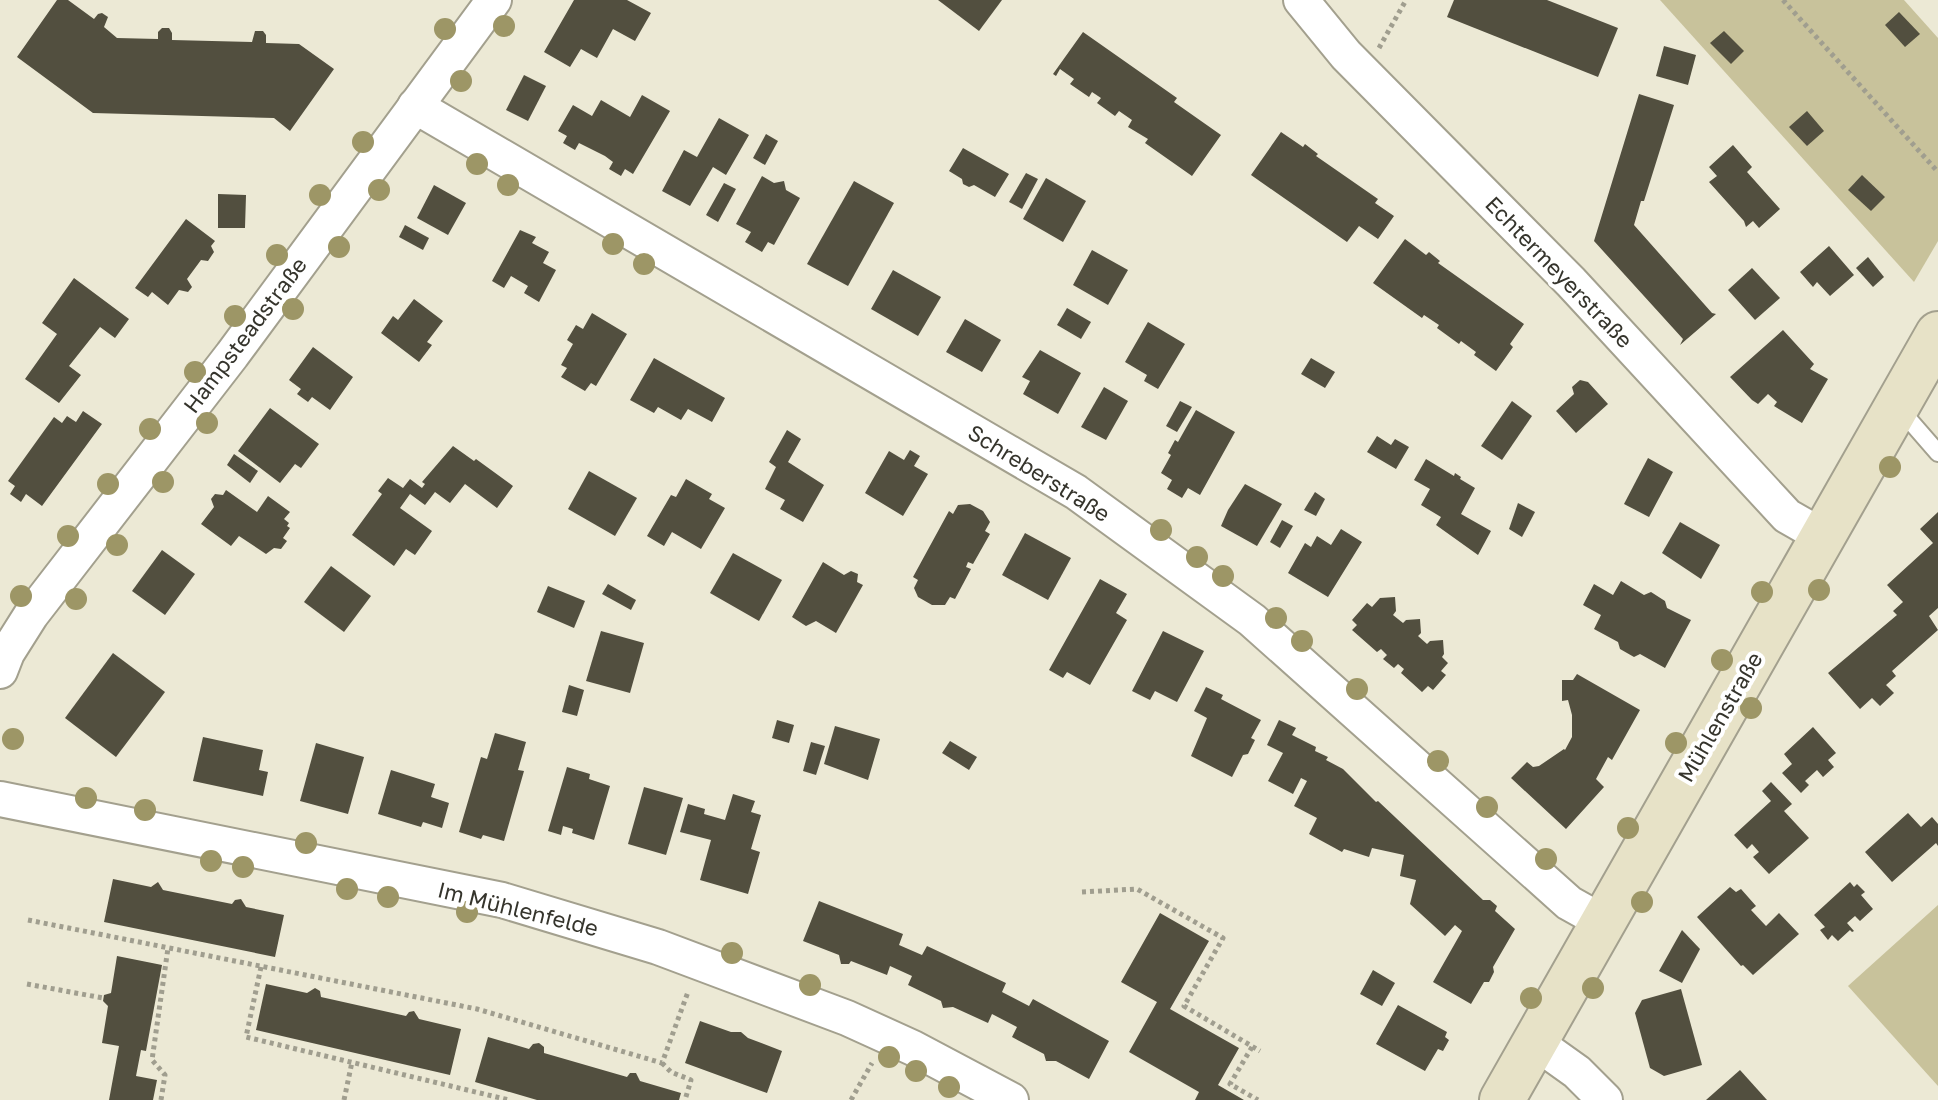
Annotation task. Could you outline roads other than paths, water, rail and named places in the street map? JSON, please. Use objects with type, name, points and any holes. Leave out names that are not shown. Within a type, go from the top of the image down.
[{"type":"street","name":"Hampsteadstraße","points":[[0,671],[7,653],[31,615],[232,355],[494,0]]},
{"type":"street","name":"Echtermeyerstraße","points":[[1301,0],[1346,55],[1571,282],[1787,516],[1822,536]]},
{"type":"street","name":"Schreberstraße","points":[[415,106],[1076,492],[1252,620],[1569,903],[1603,922]]},
{"type":"street","name":"Mühlenstraße","points":[[1502,1100],[1938,334]]},
{"type":"street","name":"Im Mühlenfelde","points":[[0,799],[404,880],[530,909],[658,947],[847,1018],[913,1048],[1011,1100]]},
{"type":"street","points":[[1535,1042],[1577,1072],[1605,1100]]},
{"type":"lane","points":[[1897,406],[1938,453]]}]
